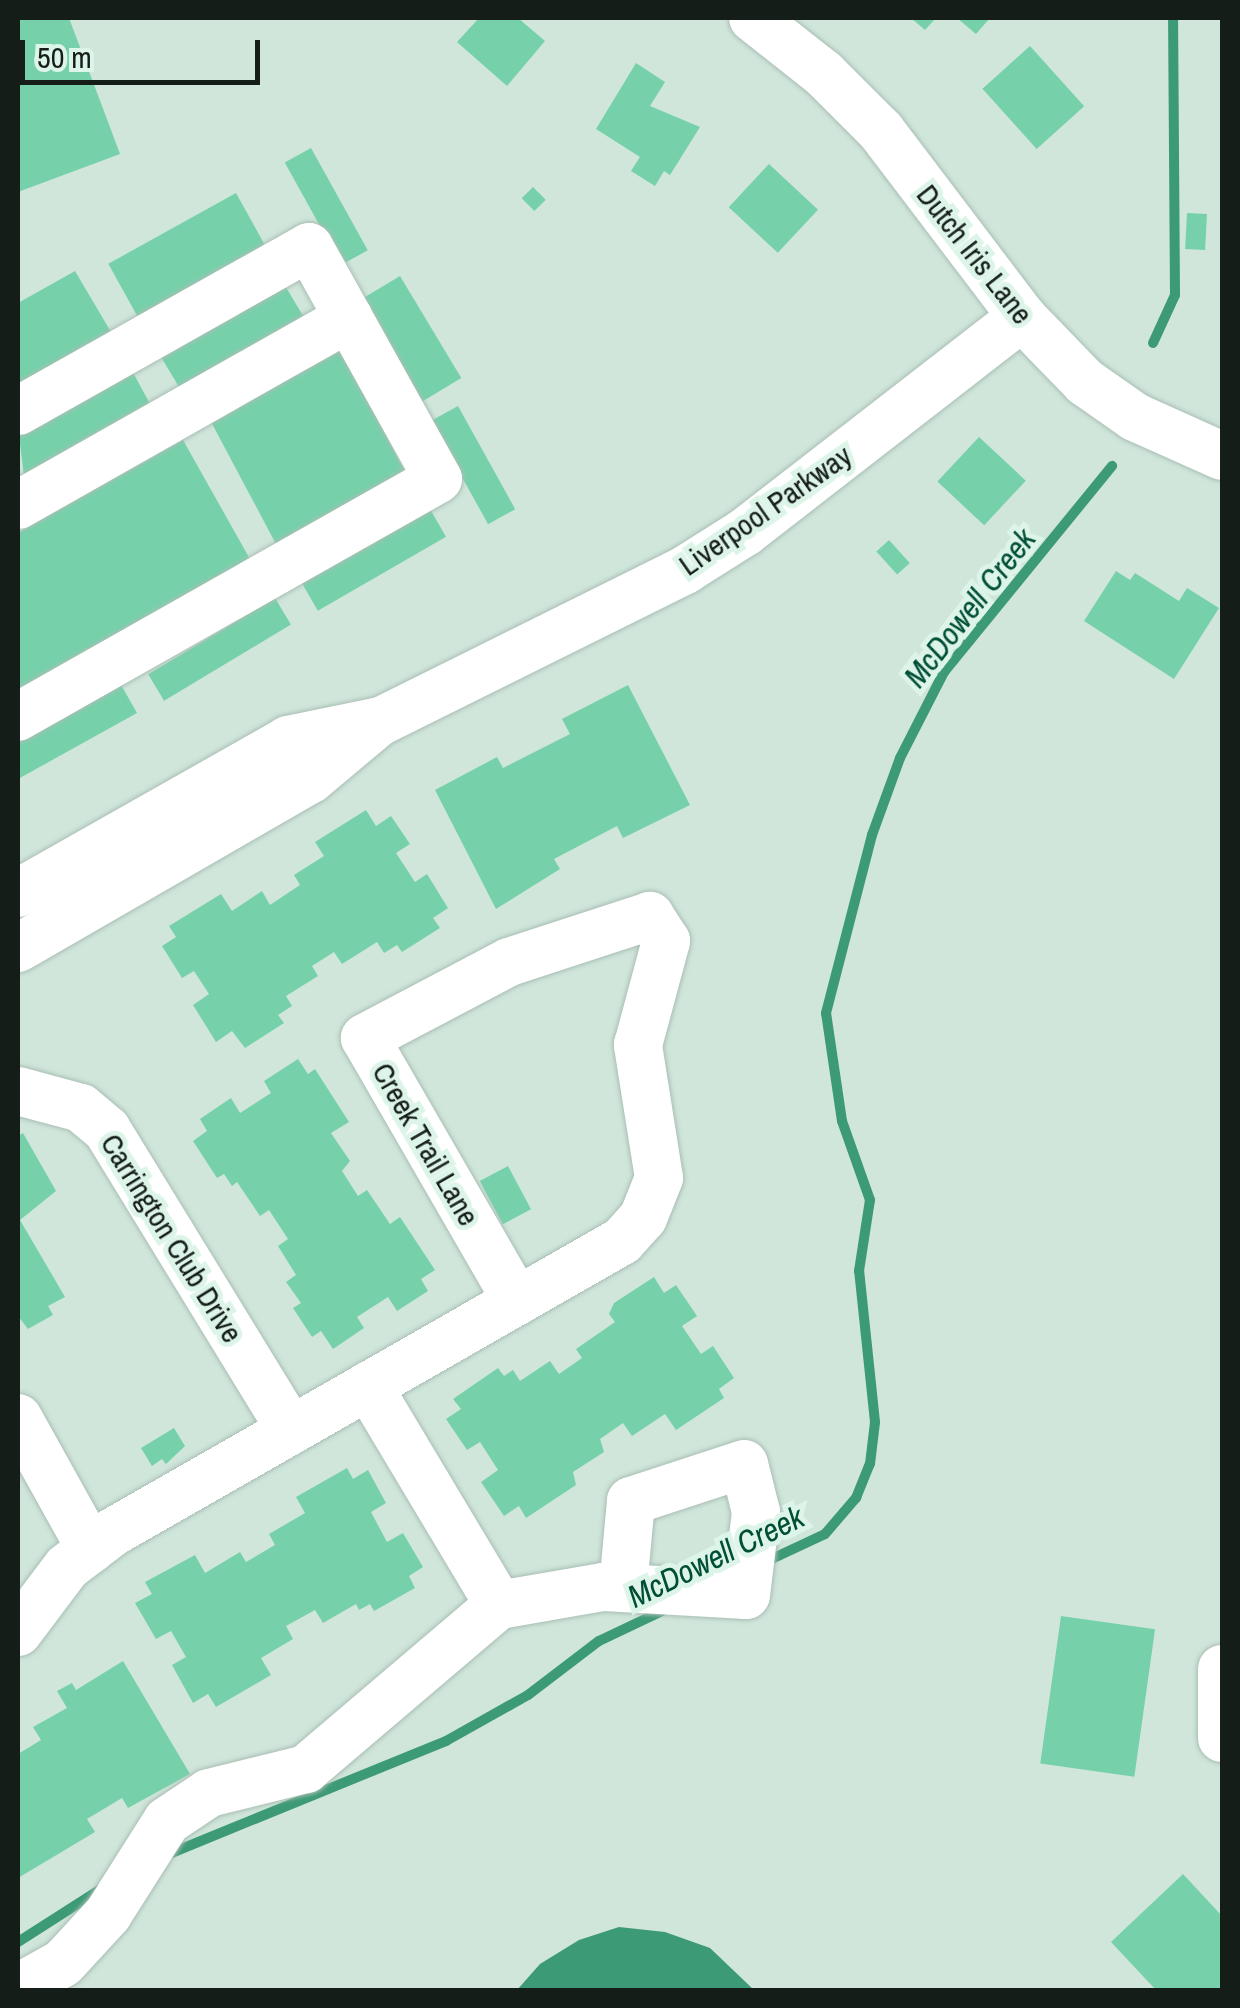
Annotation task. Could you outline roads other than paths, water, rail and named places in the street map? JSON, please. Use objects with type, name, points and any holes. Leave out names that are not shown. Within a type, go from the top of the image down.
[{"type":"street","name":"Dutch Iris Lane","points":[[753,18],[823,72],[881,131],[1022,317],[1085,382],[1135,418],[1222,456]]},
{"type":"street","points":[[18,411],[309,247],[438,479],[18,717]]},
{"type":"street","name":"Liverpool Parkway","points":[[18,948],[311,779],[379,722],[685,570],[745,532],[1022,317]]},
{"type":"street","points":[[18,505],[348,318]]},
{"type":"street","name":"Liverpool Parkway","points":[[18,893],[288,740],[379,722]]},
{"type":"street","name":"Creek Trail Lane","points":[[18,1632],[67,1567],[91,1549],[622,1240],[644,1218],[658,1178],[638,1045],[666,941],[650,916],[509,962],[364,1038],[517,1301]]},
{"type":"street","name":"Carrington Club Drive","points":[[18,1091],[81,1108],[106,1130],[291,1430]]},
{"type":"street","points":[[368,1386],[499,1605]]},
{"type":"street","points":[[18,1418],[91,1549]]},
{"type":"street","points":[[18,1988],[63,1964],[108,1914],[167,1822],[209,1793],[306,1769],[499,1605],[623,1588],[746,1594],[756,1512],[744,1464],[631,1500],[623,1588]]},
{"type":"street","points":[[1222,1670],[1222,1738]]},
{"type":"waterway","name":"McDowell Creek","points":[[1153,343],[1175,295],[1173,18]]},
{"type":"waterway","name":"McDowell Creek","points":[[763,1563],[825,1534],[856,1498],[870,1464],[875,1422],[859,1271],[870,1200],[842,1121],[826,1013],[872,835],[900,758],[944,672],[1112,466]]},
{"type":"waterway","name":"McDowell Creek","points":[[164,1856],[446,1741],[528,1695],[599,1641],[666,1609]]},
{"type":"waterway","name":"McDowell Creek","points":[[18,1942],[101,1889]]}]
